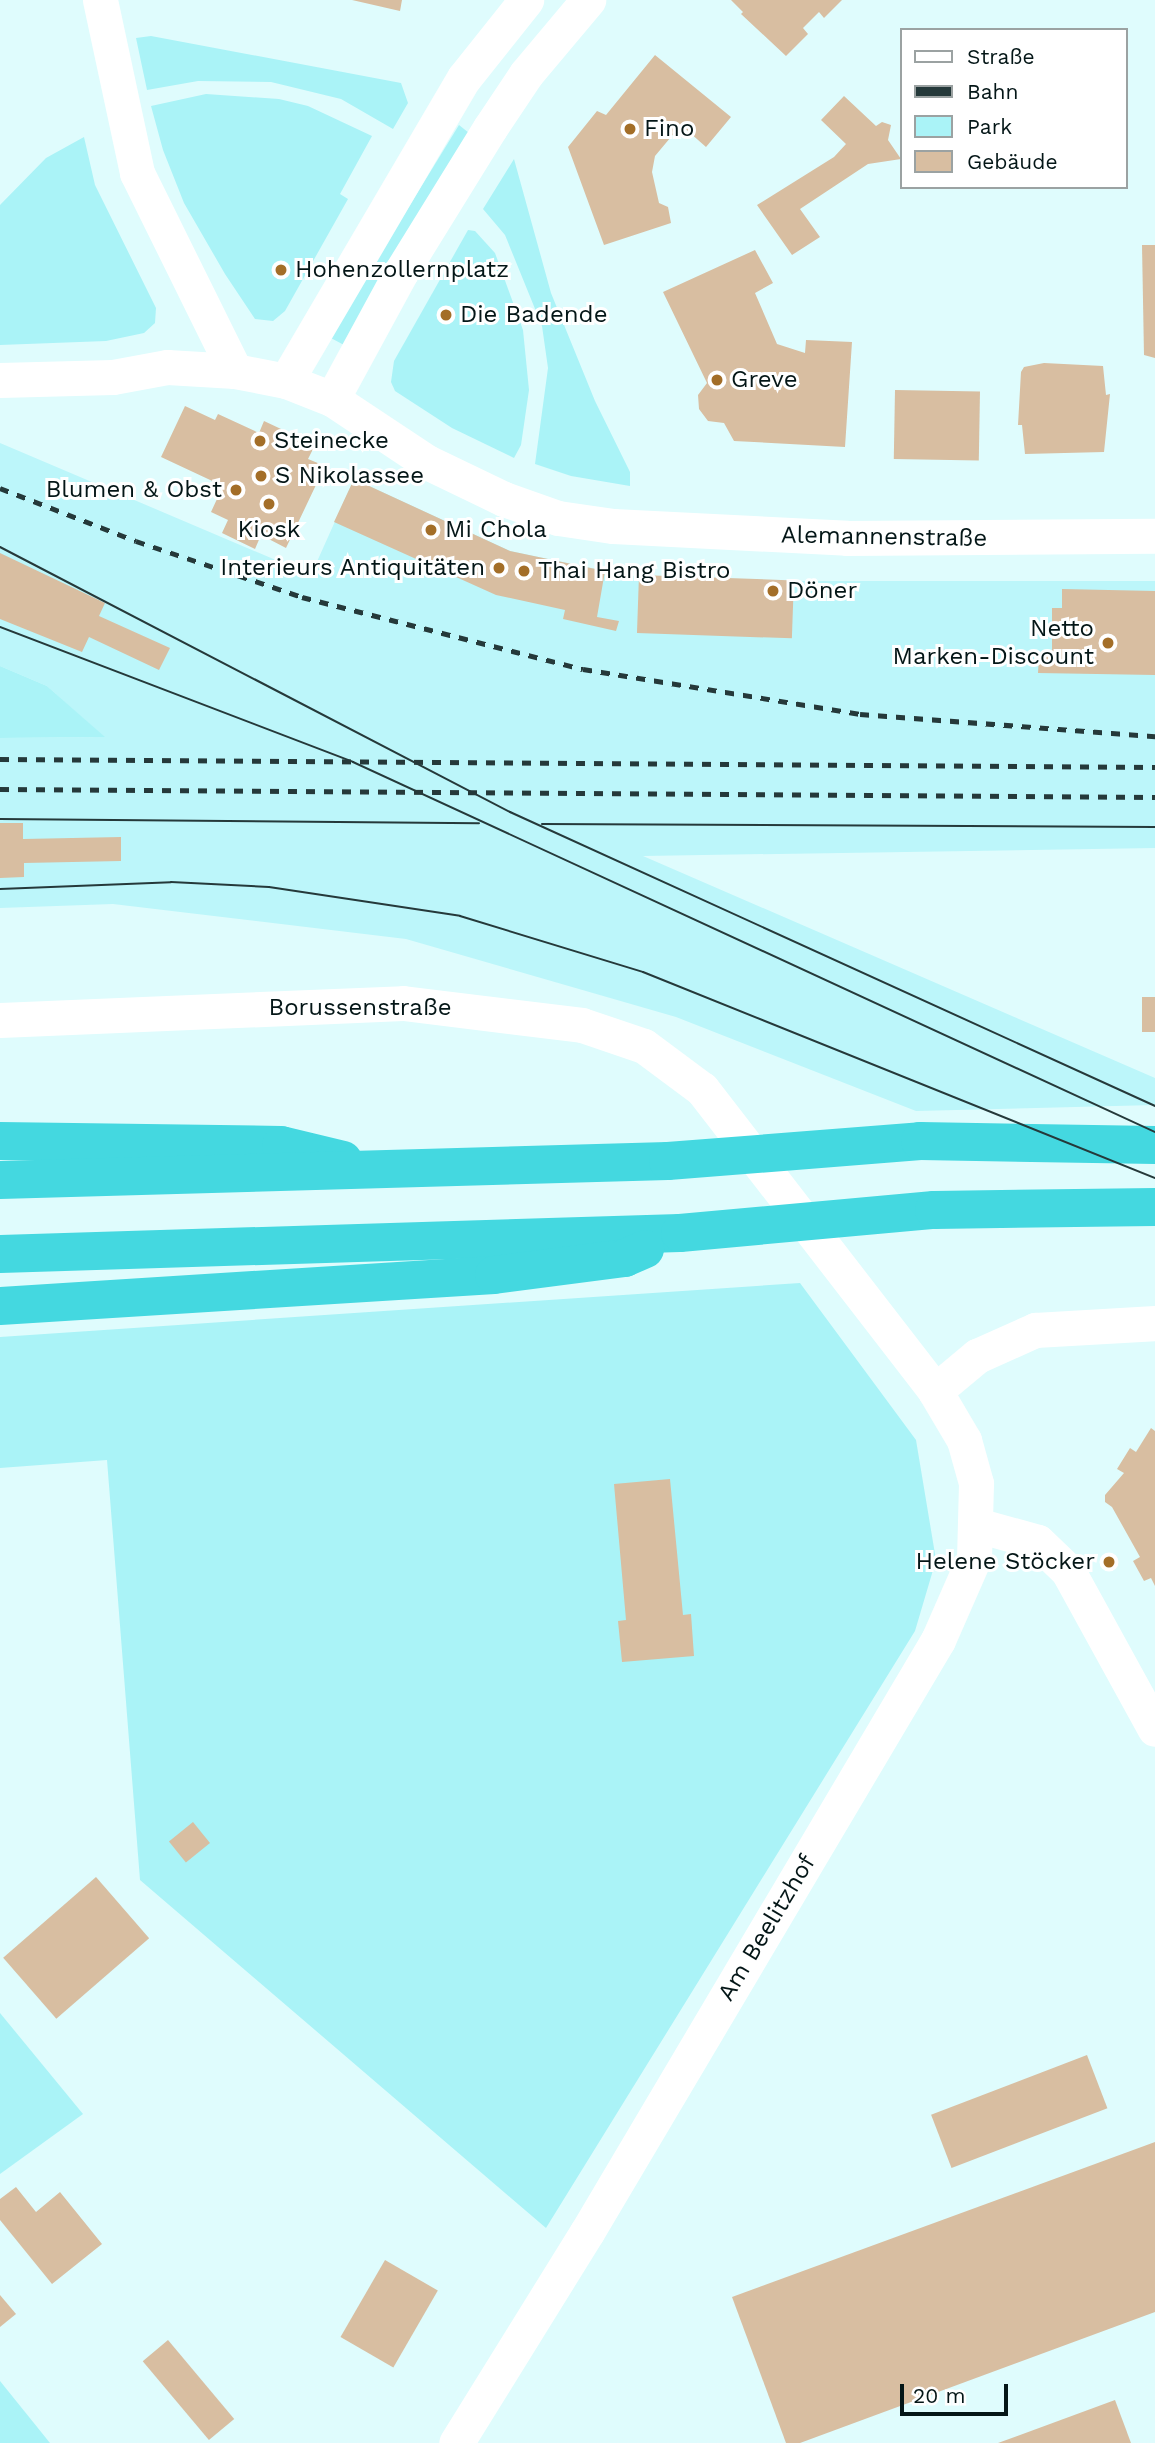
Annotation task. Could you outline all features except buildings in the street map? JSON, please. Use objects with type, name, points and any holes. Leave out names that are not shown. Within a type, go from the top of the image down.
[{"type":"highway","points":[[0,1141],[281,1145],[391,1172]]},
{"type":"highway","points":[[0,1180],[391,1172],[668,1161],[920,1141],[1155,1145]]},
{"type":"highway","points":[[0,1254],[680,1233],[934,1210],[1155,1207]]},
{"type":"highway","points":[[0,1306],[494,1275],[625,1258],[680,1233]]},
{"type":"street","points":[[100,0],[137,173],[235,371]]},
{"type":"street","points":[[286,381],[464,78],[526,0]]},
{"type":"street","points":[[0,380],[113,377],[167,368],[235,371],[286,381],[332,399],[401,272],[490,128],[526,75],[588,0]]},
{"type":"street","name":"Alemannenstraße","points":[[332,399],[427,462],[504,499],[558,517],[613,526],[846,538],[1155,536]]},
{"type":"street","name":"Borussenstraße","points":[[0,1020],[403,1003],[478,1009],[582,1025],[644,1046],[702,1089],[725,1123],[935,1391]]},
{"type":"street","points":[[935,1391],[977,1356],[1035,1330],[1155,1323]]},
{"type":"street","name":"Am Beelitzhof","points":[[456,2443],[587,2232],[938,1640],[974,1558],[977,1525],[976,1483],[964,1440],[935,1391]]},
{"type":"street","points":[[977,1525],[1038,1542],[1068,1571],[1155,1729]]},
{"type":"shaded area","points":[[0,443],[311,575],[354,479],[510,551],[629,576],[794,581],[1155,581],[1155,848],[643,856],[1155,1078],[1155,1105],[916,1111],[676,1017],[406,939],[113,904],[0,908],[0,738],[104,737],[47,686],[0,666]]},
{"type":"green space","points":[[151,36],[401,83],[408,103],[393,129],[341,99],[271,82],[198,81],[147,90],[136,38]]},
{"type":"green space","points":[[206,94],[279,99],[308,106],[372,136],[340,194],[348,199],[285,311],[273,321],[255,319],[225,274],[184,203],[163,150],[151,106]]},
{"type":"green space","points":[[459,125],[469,133],[344,345],[329,337]]},
{"type":"green space","points":[[84,137],[95,185],[156,308],[155,323],[144,333],[106,341],[0,345],[0,205],[46,158]]},
{"type":"green space","points":[[514,159],[551,293],[595,401],[630,472],[630,486],[571,476],[535,464],[548,368],[542,326],[505,235],[483,209]]},
{"type":"green space","points":[[468,230],[475,231],[495,253],[523,330],[529,390],[521,445],[514,458],[452,428],[395,391],[391,382],[394,361]]},
{"type":"green space","points":[[0,666],[47,686],[105,737],[0,738]]},
{"type":"green space","points":[[800,1283],[916,1440],[936,1560],[915,1631],[546,2228],[140,1880],[107,1460],[0,1468],[0,1337]]},
{"type":"green space","points":[[0,2013],[83,2114],[0,2174]]},
{"type":"green space","points":[[0,2381],[50,2443],[0,2443]]},
{"type":"tram line","points":[[0,547],[510,812],[1155,1106]]},
{"type":"tram line","points":[[0,627],[353,762],[1155,1132]]},
{"type":"tram line","points":[[0,819],[479,823]]},
{"type":"tram line","points":[[542,824],[1155,827]]},
{"type":"tram line","points":[[0,889],[171,882],[269,887],[460,916],[643,972],[1155,1178]]},
{"type":"railway","points":[[0,488],[136,541],[302,597],[583,669],[860,714],[1155,736]]},
{"type":"railway","points":[[0,759],[1155,767]]},
{"type":"railway","points":[[0,789],[1155,797]]},
{"type":"place","name":"Fino","points":[[630,129]]},
{"type":"place","name":"Hohenzollernplatz","points":[[281,270]]},
{"type":"place","name":"Die Badende","points":[[446,315]]},
{"type":"place","name":"Greve","points":[[717,380]]},
{"type":"place","name":"Steinecke","points":[[260,441]]},
{"type":"place","name":"S Nikolassee","points":[[261,476]]},
{"type":"place","name":"Blumen & Obst","points":[[236,490]]},
{"type":"place","name":"Kiosk","points":[[269,504]]},
{"type":"place","name":"Mi Chola","points":[[431,530]]},
{"type":"place","name":"Interieurs Antiquitäten","points":[[499,568]]},
{"type":"place","name":"Thai Hang Bistro","points":[[524,571]]},
{"type":"place","name":"Döner","points":[[773,591]]},
{"type":"place","name":"Netto Marken-Discount","points":[[1108,643]]},
{"type":"place","name":"Helene Stöcker","points":[[1109,1562]]}]
